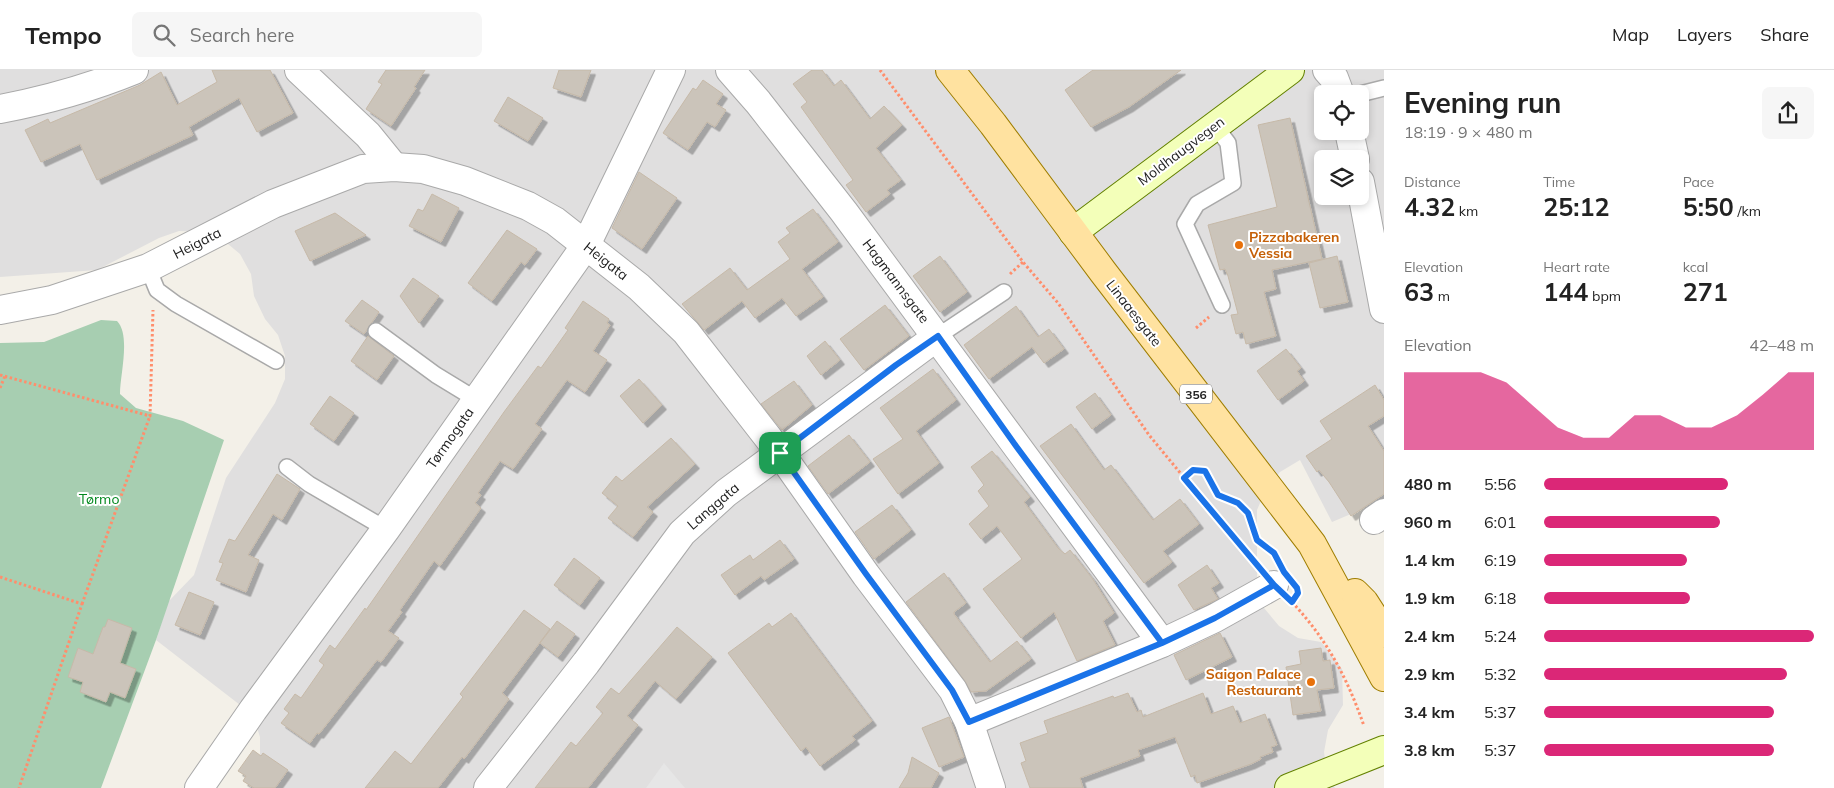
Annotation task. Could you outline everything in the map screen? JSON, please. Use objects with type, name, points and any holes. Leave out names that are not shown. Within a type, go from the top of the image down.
[{"type":"main road","name":"Linaaesgate","points":[[950,70],[1320,556],[1364,602],[1384,633]]},
{"type":"main road","name":"Linaaesgate","points":[[1320,556],[1384,677]]},
{"type":"street","points":[[0,109],[51,100],[134,70]]},
{"type":"street","points":[[300,70],[368,135],[394,167]]},
{"type":"street","name":"Tørmogata","points":[[199,788],[253,710],[386,529],[586,245],[671,70]]},
{"type":"street","name":"Hagmannsgate","points":[[730,70],[838,204],[938,336],[1016,446],[1162,643]]},
{"type":"street","name":"Moldhaugvegen","points":[[1073,232],[1290,70]]},
{"type":"street","points":[[1327,70],[1334,78],[1337,85]]},
{"type":"street","name":"Heigata","points":[[0,310],[152,279],[273,204],[363,168],[394,167],[423,169],[500,193],[555,221],[639,287],[686,332],[780,453],[952,690],[969,722],[991,788]]},
{"type":"street","points":[[1364,205],[1384,308]]},
{"type":"street","name":"Langgata","points":[[488,788],[586,663],[682,533],[726,492],[896,365],[938,336]]},
{"type":"street","points":[[969,722],[1162,643],[1286,588]]},
{"type":"street","points":[[1289,788],[1384,750]]},
{"type":"lane","points":[[1369,92],[1384,88]]},
{"type":"lane","points":[[1215,126],[1228,144],[1233,183],[1197,204],[1185,224],[1222,306]]},
{"type":"lane","points":[[152,279],[176,304],[276,361]]},
{"type":"lane","name":"Langgata","points":[[938,336],[1004,292]]},
{"type":"lane","points":[[376,331],[436,375],[477,400]]},
{"type":"lane","points":[[287,468],[309,484],[386,529]]},
{"type":"path","points":[[880,70],[1023,262],[1058,304],[1149,435],[1184,478],[1286,588],[1329,648],[1356,703],[1364,726]]},
{"type":"path","points":[[19,788],[82,604],[150,416],[152,279]]},
{"type":"path","points":[[0,388],[2,376],[150,416]]},
{"type":"path","points":[[1184,478],[1193,470],[1205,471],[1218,495],[1238,503],[1248,513],[1257,540],[1274,553],[1286,588]]},
{"type":"path","points":[[0,577],[82,604]]},
{"type":"shaded area","points":[[0,70],[1384,70],[1384,500],[1332,522],[1300,460],[1280,472],[1266,489],[1257,510],[1257,587],[1264,608],[1279,626],[1298,638],[1321,642],[1342,669],[1343,705],[1328,730],[1324,752],[1327,774],[1335,788],[251,788],[260,759],[260,737],[253,715],[156,640],[168,602],[194,575],[226,478],[275,403],[285,379],[285,356],[278,335],[265,319],[254,296],[251,274],[240,254],[222,239],[201,232],[179,231],[159,238],[97,270],[0,277]]},
{"type":"shaded area","points":[[664,763],[685,788],[646,788]]},
{"type":"green space","name":"Tørmo","points":[[101,320],[117,321],[121,327],[124,356],[120,394],[136,408],[183,421],[224,440],[156,640],[101,788],[0,788],[0,343],[44,342]]},
{"type":"building","points":[[212,70],[270,70],[293,113],[257,132],[239,98],[189,127],[193,135],[97,180],[80,144],[41,162],[25,130],[48,119],[50,123],[140,85],[161,72],[177,105],[217,82]]},
{"type":"building","points":[[386,70],[425,70],[414,87],[416,88],[391,126],[366,109],[382,84],[378,82]]},
{"type":"building","points":[[559,70],[591,70],[581,97],[553,88]]},
{"type":"building","points":[[812,70],[822,70],[834,86],[841,80],[870,119],[884,106],[902,125],[876,148],[901,180],[887,190],[890,194],[866,212],[846,185],[853,180],[801,107],[807,102],[793,84]]},
{"type":"building","points":[[1093,70],[1181,70],[1129,107],[1091,127],[1065,90]]},
{"type":"building","points":[[703,80],[723,94],[716,104],[726,110],[715,127],[707,122],[688,150],[663,133],[693,88],[696,90]]},
{"type":"building","points":[[508,97],[543,118],[528,141],[494,121]]},
{"type":"building","points":[[1290,118],[1322,259],[1272,270],[1276,289],[1264,292],[1276,336],[1246,344],[1243,332],[1236,334],[1231,315],[1238,314],[1228,276],[1225,269],[1220,270],[1208,225],[1277,207],[1258,125]]},
{"type":"building","points":[[639,172],[677,198],[642,249],[612,228]]},
{"type":"building","points":[[432,194],[459,208],[441,242],[409,226],[418,209],[423,211]]},
{"type":"building","points":[[813,209],[838,242],[802,269],[823,297],[796,316],[782,298],[755,318],[742,301],[704,330],[682,304],[730,268],[747,290],[790,259],[778,242],[790,233],[786,228]]},
{"type":"building","points":[[335,213],[366,235],[310,261],[295,231]]},
{"type":"building","points":[[507,230],[537,249],[525,265],[521,262],[492,301],[468,283]]},
{"type":"building","points":[[940,256],[967,292],[940,312],[913,276]]},
{"type":"building","points":[[1337,256],[1348,302],[1320,308],[1309,263]]},
{"type":"building","points":[[413,278],[439,296],[419,323],[400,296]]},
{"type":"building","points":[[362,300],[379,312],[364,334],[345,321]]},
{"type":"building","points":[[583,301],[609,319],[607,323],[610,325],[593,351],[607,360],[585,392],[567,380],[535,424],[542,429],[513,469],[500,461],[478,493],[481,495],[475,503],[481,508],[440,566],[434,561],[400,610],[402,612],[388,631],[399,638],[381,662],[377,660],[319,734],[317,733],[310,743],[308,742],[281,723],[289,713],[284,709],[295,694],[301,698],[324,665],[319,661],[330,645],[335,649],[365,608],[366,610],[504,412],[538,366],[541,368],[568,330],[565,328]]},
{"type":"building","points":[[885,305],[909,336],[864,370],[840,339]]},
{"type":"building","points":[[1016,306],[1038,337],[1049,329],[1064,349],[1044,363],[1032,347],[989,379],[964,345]]},
{"type":"building","points":[[368,336],[394,356],[377,380],[351,361]]},
{"type":"building","points":[[825,341],[840,360],[821,375],[807,356]]},
{"type":"building","points":[[1286,349],[1301,368],[1297,371],[1304,381],[1278,400],[1257,371]]},
{"type":"building","points":[[933,369],[956,400],[916,431],[939,463],[898,494],[873,459],[903,439],[880,408]]},
{"type":"building","points":[[639,379],[662,405],[643,423],[620,396]]},
{"type":"building","points":[[794,381],[812,405],[782,430],[761,404]]},
{"type":"building","points":[[1375,385],[1384,400],[1384,416],[1368,426],[1384,451],[1384,494],[1351,516],[1329,482],[1319,470],[1317,472],[1306,456],[1332,439],[1320,421]]},
{"type":"building","points":[[1095,393],[1111,415],[1092,429],[1076,407]]},
{"type":"building","points":[[330,396],[354,413],[334,441],[310,424]]},
{"type":"building","points":[[1071,424],[1104,470],[1111,465],[1153,520],[1180,499],[1199,524],[1163,551],[1172,562],[1144,583],[1040,446]]},
{"type":"building","points":[[849,435],[870,462],[828,494],[808,466]]},
{"type":"building","points":[[671,438],[695,464],[647,507],[653,512],[633,537],[608,518],[618,506],[602,493],[616,476],[622,481]]},
{"type":"building","points":[[992,451],[1030,497],[1024,502],[1058,548],[1065,554],[1070,550],[1092,578],[1114,613],[1103,621],[1115,645],[1077,661],[1054,612],[1021,638],[983,589],[1022,559],[997,526],[981,539],[969,524],[989,506],[978,491],[984,485],[971,467]]},
{"type":"building","points":[[277,474],[300,489],[282,520],[273,514],[248,555],[259,560],[246,592],[216,580],[223,563],[219,562],[229,539],[235,541]]},
{"type":"building","points":[[892,505],[911,530],[874,559],[855,532]]},
{"type":"building","points":[[780,540],[794,559],[764,580],[761,576],[735,595],[721,575],[750,555],[753,560]]},
{"type":"building","points":[[574,558],[600,578],[580,605],[554,585]]},
{"type":"building","points":[[1207,565],[1219,583],[1211,588],[1218,599],[1194,610],[1178,585]]},
{"type":"building","points":[[944,573],[966,603],[954,614],[990,662],[1017,641],[1031,659],[986,691],[971,692],[965,681],[906,602]]},
{"type":"building","points":[[189,592],[214,602],[200,635],[175,625]]},
{"type":"building","points":[[524,610],[550,629],[502,693],[509,699],[464,759],[462,757],[438,788],[365,788],[395,751],[411,764],[463,697],[460,694]]},
{"type":"building","points":[[791,613],[872,721],[852,736],[855,740],[820,766],[806,747],[801,751],[728,653],[769,623],[772,627]]},
{"type":"building","points":[[108,619],[132,628],[120,663],[136,669],[125,698],[110,692],[106,702],[80,692],[83,682],[68,677],[78,648],[93,654]]},
{"type":"building","points":[[557,621],[575,634],[558,657],[540,643]]},
{"type":"building","points":[[677,627],[712,657],[676,699],[655,681],[627,716],[638,725],[588,788],[535,788],[571,742],[576,746],[603,713],[596,707],[611,688],[619,694]]},
{"type":"building","points":[[1220,633],[1232,657],[1186,680],[1174,655]]},
{"type":"building","points":[[1321,648],[1323,661],[1330,660],[1334,688],[1317,690],[1321,711],[1293,715],[1286,667],[1301,664],[1299,651]]},
{"type":"building","points":[[1128,693],[1137,712],[1141,710],[1143,717],[1203,693],[1211,714],[1233,706],[1240,723],[1265,714],[1277,745],[1271,747],[1273,752],[1260,757],[1261,759],[1251,764],[1197,783],[1195,775],[1191,777],[1175,737],[1138,750],[1140,756],[1080,778],[1083,788],[1030,788],[1021,763],[1026,761],[1020,743],[1048,733],[1044,721],[1113,696],[1114,698]]},
{"type":"building","points":[[949,717],[964,757],[939,767],[922,728]]},
{"type":"building","points":[[253,750],[261,756],[263,753],[288,770],[275,788],[254,788],[243,781],[246,776],[238,771]]},
{"type":"building","points":[[912,757],[939,773],[931,788],[899,788],[908,773]]},
{"type":"place","name":"Pizzabakeren Vessia","points":[[1239,245]]},
{"type":"place","name":"Saigon Palace Restaurant","points":[[1311,682]]},
{"type":"route","points":[[780,453],[896,365],[938,336],[1016,446],[1162,643],[1215,618],[1274,585],[1184,478],[1193,470],[1205,471],[1218,495],[1226,500],[1238,503],[1245,509],[1251,517],[1257,540],[1274,553],[1284,572],[1296,585],[1298,593],[1292,602],[1274,585],[1215,618],[1162,643],[1115,664],[1044,690],[969,722],[963,707],[952,690],[780,453]]}]
